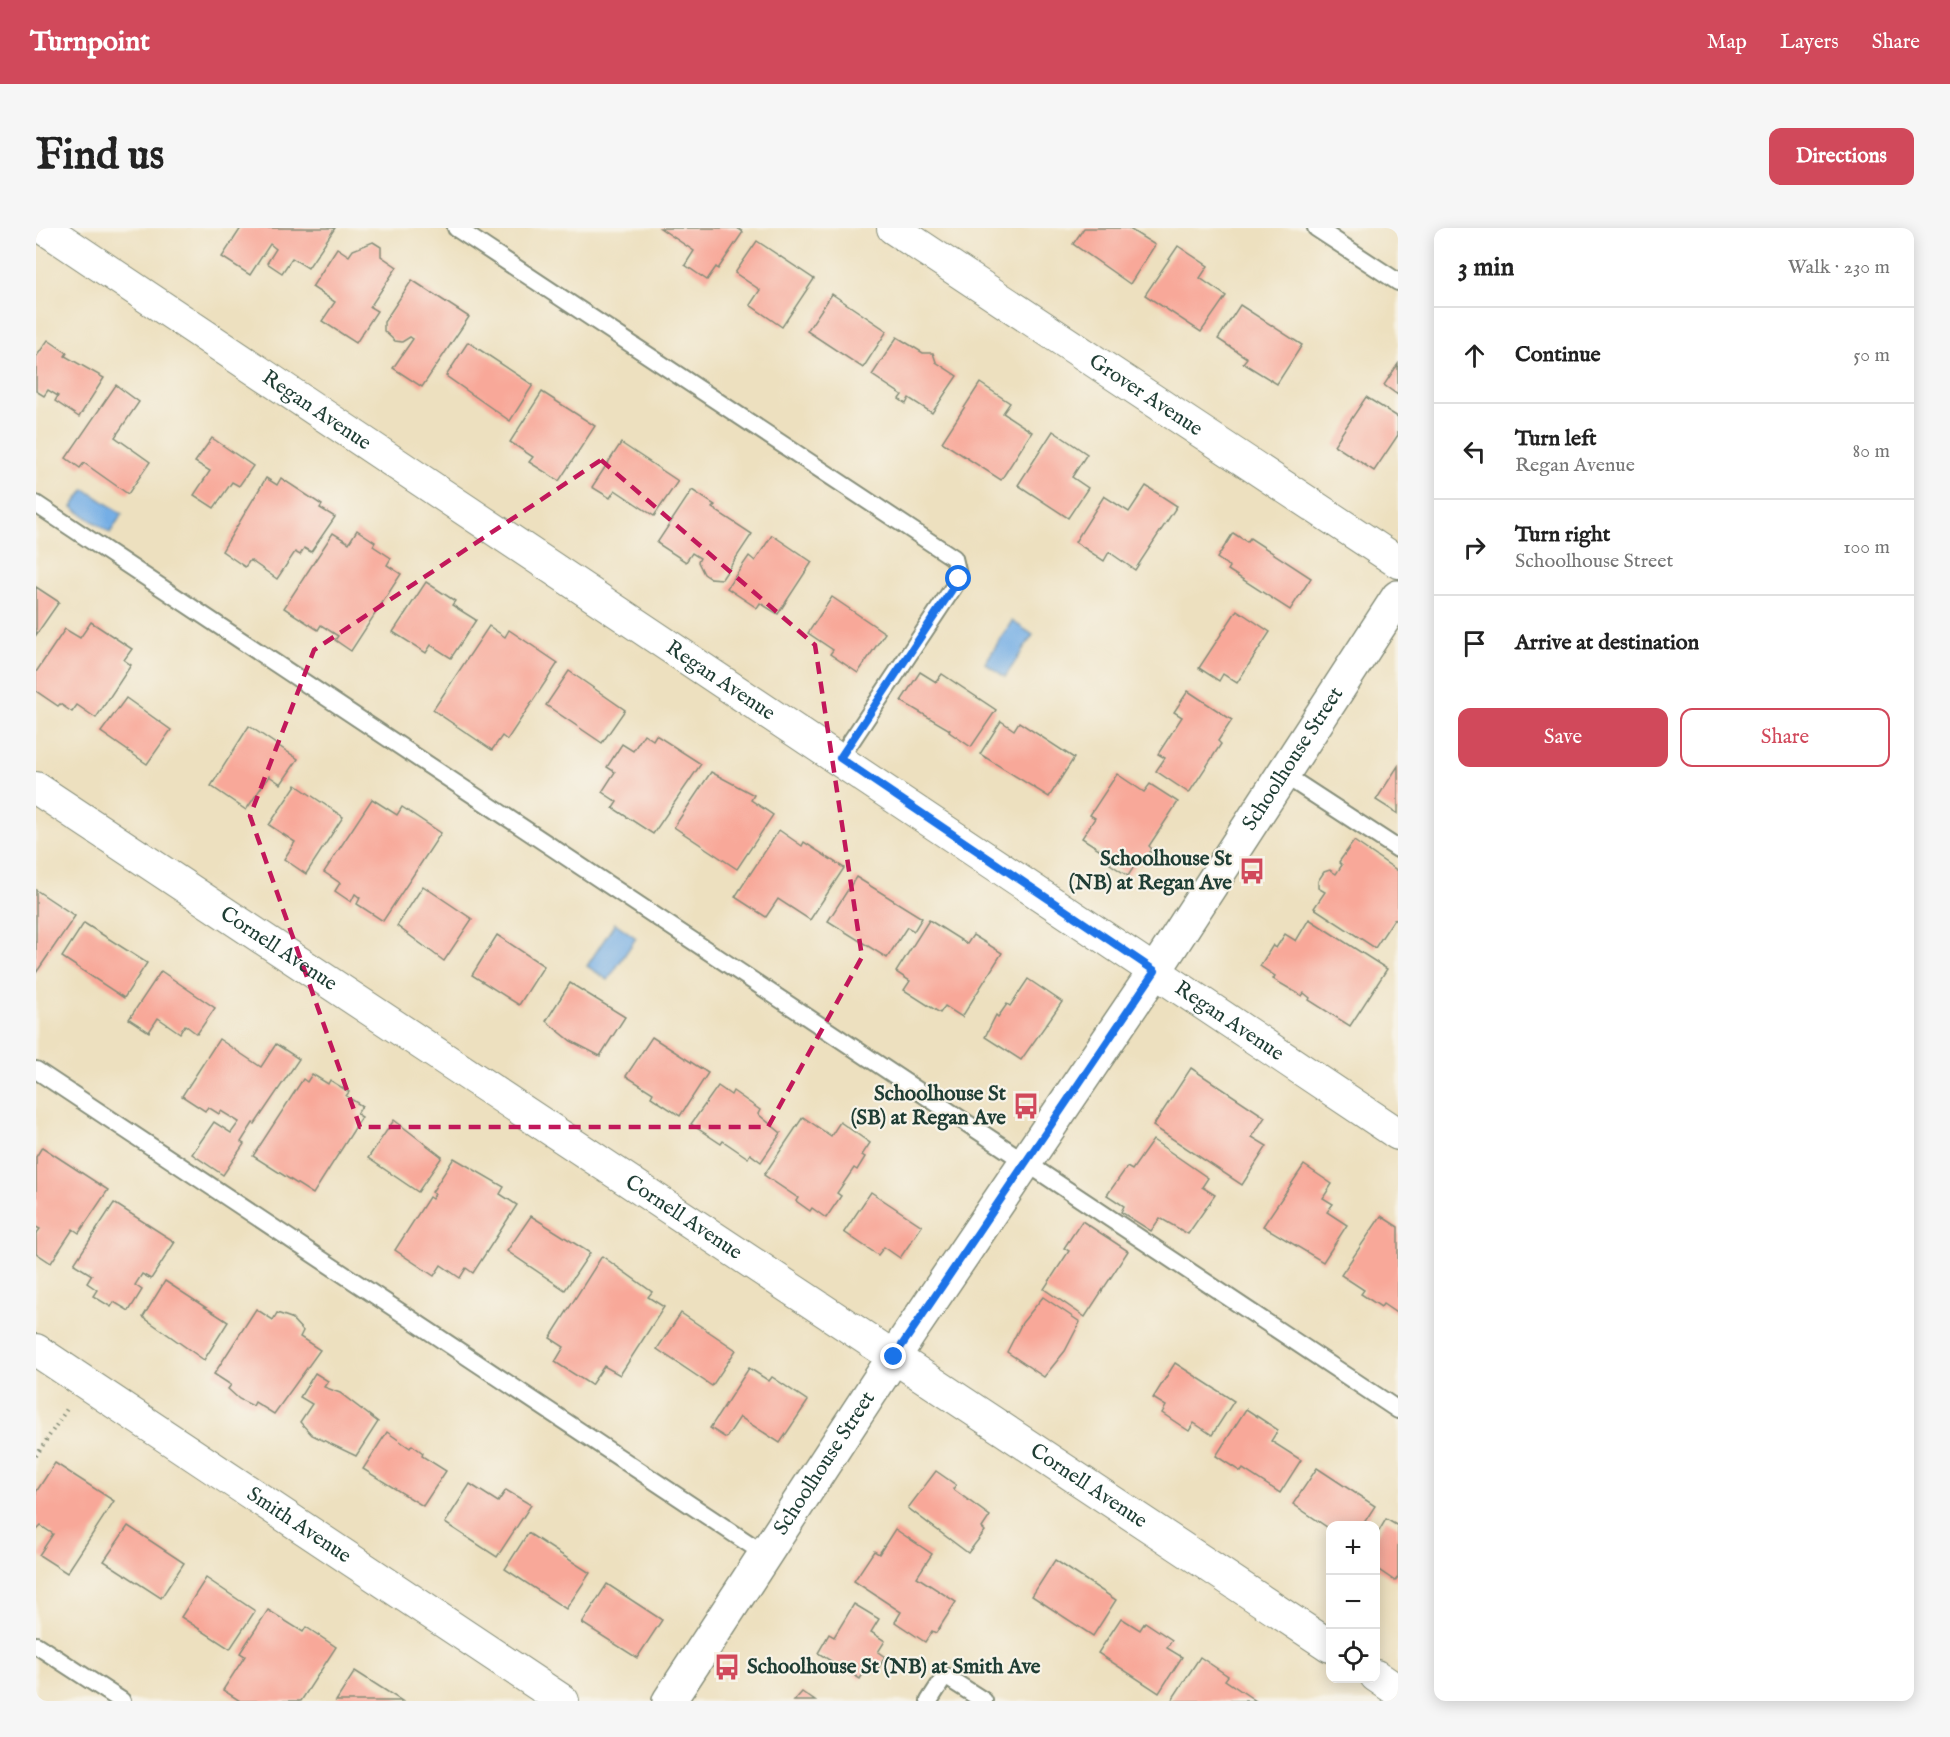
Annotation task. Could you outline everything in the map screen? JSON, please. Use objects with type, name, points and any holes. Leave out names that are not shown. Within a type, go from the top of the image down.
[{"type":"street","name":"Regan Avenue","points":[[44,228],[840,758],[1398,1134]]},
{"type":"street","name":"Grover Avenue","points":[[893,228],[1398,562]]},
{"type":"street","name":"Schoolhouse Street","points":[[669,1701],[894,1357],[1155,971],[1398,597]]},
{"type":"street","name":"Cornell Avenue","points":[[36,788],[1326,1643]]},
{"type":"street","name":"Smith Avenue","points":[[36,1350],[563,1701]]},
{"type":"street","points":[[1380,1679],[1398,1691]]},
{"type":"lane","points":[[456,228],[954,558],[959,579],[840,758]]},
{"type":"lane","points":[[1316,228],[1398,282]]},
{"type":"lane","points":[[36,504],[1398,1410]]},
{"type":"lane","points":[[1283,774],[1398,849]]},
{"type":"lane","points":[[36,1070],[766,1555]]},
{"type":"lane","points":[[36,1645],[122,1701]]},
{"type":"lane","points":[[929,1701],[945,1676],[984,1701]]},
{"type":"path","points":[[36,1455],[72,1402]]},
{"type":"highlighted area","points":[[601,460],[815,645],[862,957],[768,1127],[360,1127],[250,816],[314,650]]},
{"type":"water","points":[[85,489],[122,514],[110,533],[72,507]]},
{"type":"water","points":[[1012,621],[1033,635],[1005,677],[985,663]]},
{"type":"water","points":[[615,923],[636,938],[608,980],[587,966]]},
{"type":"building","points":[[241,228],[335,228],[308,268],[292,258],[282,273],[267,263],[276,249],[270,244],[250,275],[222,257]]},
{"type":"building","points":[[660,228],[737,228],[743,232],[718,269],[716,267],[707,280],[685,265],[694,251]]},
{"type":"building","points":[[1084,228],[1128,228],[1155,245],[1130,284],[1073,244]]},
{"type":"building","points":[[757,241],[814,279],[782,327],[750,305],[760,290],[735,273]]},
{"type":"building","points":[[373,242],[381,247],[381,256],[397,267],[370,307],[377,311],[356,343],[322,321],[335,302],[312,287],[337,248],[349,256],[353,250]]},
{"type":"building","points":[[1178,246],[1208,266],[1200,278],[1226,296],[1201,332],[1145,295]]},
{"type":"building","points":[[412,280],[469,317],[422,387],[393,368],[413,339],[410,337],[402,342],[395,341],[384,331],[384,322]]},
{"type":"building","points":[[832,294],[887,331],[863,368],[807,331]]},
{"type":"building","points":[[1240,305],[1302,345],[1277,384],[1243,363],[1247,358],[1218,339]]},
{"type":"building","points":[[897,337],[923,353],[933,353],[936,362],[957,376],[932,413],[909,398],[906,404],[899,399],[902,395],[872,375]]},
{"type":"building","points":[[48,340],[67,353],[65,356],[104,378],[79,417],[55,401],[58,396],[48,390],[44,396],[36,391],[36,357]]},
{"type":"building","points":[[468,342],[533,385],[510,421],[446,376]]},
{"type":"building","points":[[1398,364],[1398,395],[1384,385]]},
{"type":"building","points":[[980,383],[1010,403],[1003,413],[1032,432],[1001,480],[942,442]]},
{"type":"building","points":[[116,385],[139,402],[115,437],[150,462],[128,494],[84,463],[80,468],[66,458]]},
{"type":"building","points":[[542,392],[595,426],[559,481],[529,462],[533,457],[510,442]]},
{"type":"building","points":[[1366,397],[1398,417],[1398,435],[1374,471],[1334,445]]},
{"type":"building","points":[[1053,431],[1087,454],[1072,477],[1088,488],[1068,518],[1018,485]]},
{"type":"building","points":[[212,438],[253,466],[239,486],[232,482],[214,508],[194,495],[210,471],[195,462]]},
{"type":"building","points":[[621,443],[678,481],[654,516],[615,490],[610,498],[592,487]]},
{"type":"building","points":[[266,478],[277,485],[281,478],[322,505],[320,508],[335,517],[311,552],[304,548],[300,555],[295,552],[277,579],[250,560],[245,567],[222,551]]},
{"type":"building","points":[[1146,486],[1177,506],[1135,570],[1109,552],[1104,561],[1075,542],[1104,496],[1129,512]]},
{"type":"building","points":[[692,490],[715,505],[712,508],[752,534],[722,579],[710,578],[704,574],[698,562],[700,558],[692,553],[686,562],[657,543]]},
{"type":"building","points":[[357,530],[375,542],[373,546],[391,558],[387,565],[401,574],[351,651],[335,640],[338,636],[321,625],[318,630],[284,608],[333,533],[349,543]]},
{"type":"building","points":[[1233,533],[1247,542],[1250,538],[1311,578],[1290,610],[1228,570],[1230,567],[1217,558]]},
{"type":"building","points":[[772,535],[812,562],[778,614],[760,603],[757,608],[727,588],[749,556],[755,561]]},
{"type":"building","points":[[426,582],[455,601],[452,605],[476,620],[451,658],[431,645],[426,653],[393,632]]},
{"type":"building","points":[[36,587],[59,602],[36,635]]},
{"type":"building","points":[[832,597],[885,633],[858,673],[830,654],[833,650],[808,633]]},
{"type":"building","points":[[1237,610],[1270,632],[1237,683],[1223,674],[1219,681],[1199,668]]},
{"type":"building","points":[[91,622],[132,649],[124,660],[131,665],[96,718],[77,705],[72,712],[60,704],[58,706],[36,691],[36,672],[65,629],[80,638]]},
{"type":"building","points":[[489,626],[505,637],[509,630],[558,663],[507,740],[502,736],[492,750],[433,710]]},
{"type":"building","points":[[569,671],[625,710],[602,743],[546,705]]},
{"type":"building","points":[[920,672],[936,682],[942,674],[996,710],[971,747],[949,732],[950,730],[901,701]]},
{"type":"building","points":[[1188,691],[1232,720],[1218,741],[1221,744],[1189,793],[1156,771],[1165,758],[1158,754],[1182,717],[1174,712]]},
{"type":"building","points":[[126,698],[171,730],[147,764],[101,732]]},
{"type":"building","points":[[1001,721],[1014,730],[1019,722],[1074,758],[1049,797],[980,754]]},
{"type":"building","points":[[249,726],[298,759],[281,784],[269,776],[246,810],[211,786]]},
{"type":"building","points":[[644,734],[653,740],[656,735],[701,764],[653,834],[613,808],[617,802],[602,792],[615,772],[607,767],[622,744],[633,751]]},
{"type":"building","points":[[1398,766],[1398,814],[1376,800]]},
{"type":"building","points":[[711,772],[754,795],[751,800],[773,815],[737,869],[674,827]]},
{"type":"building","points":[[1117,774],[1144,792],[1150,784],[1178,802],[1149,846],[1152,849],[1141,865],[1137,862],[1128,876],[1110,864],[1113,858],[1082,838],[1095,818],[1090,815]]},
{"type":"building","points":[[296,785],[343,817],[306,874],[284,859],[295,842],[269,825]]},
{"type":"building","points":[[372,799],[397,815],[402,807],[441,833],[383,921],[357,904],[360,898],[355,894],[351,902],[335,891],[340,883],[324,872]]},
{"type":"building","points":[[779,830],[802,846],[804,842],[844,868],[810,920],[778,899],[766,917],[735,897]]},
{"type":"building","points":[[1354,841],[1398,871],[1398,921],[1394,919],[1375,948],[1314,908],[1325,892],[1318,888],[1318,881],[1324,872],[1330,870],[1336,874],[1342,865],[1339,862]]},
{"type":"building","points":[[856,877],[922,918],[914,931],[907,927],[887,958],[828,921]]},
{"type":"building","points":[[423,886],[472,919],[444,961],[397,926]]},
{"type":"building","points":[[36,890],[75,916],[36,973]]},
{"type":"building","points":[[1309,919],[1387,969],[1350,1026],[1309,1000],[1310,998],[1304,993],[1302,996],[1273,979],[1275,976],[1260,966],[1273,945],[1276,948],[1285,934],[1296,941]]},
{"type":"building","points":[[929,920],[967,944],[973,935],[1002,953],[962,1017],[945,1006],[940,1013],[904,990],[910,981],[896,972]]},
{"type":"building","points":[[84,923],[147,963],[124,998],[62,957]]},
{"type":"building","points":[[497,935],[544,966],[519,1005],[472,975]]},
{"type":"building","points":[[161,971],[215,1008],[197,1034],[185,1025],[180,1033],[158,1018],[149,1032],[129,1019]]},
{"type":"building","points":[[1028,979],[1062,1002],[1021,1060],[985,1037],[996,1015],[998,1017],[1007,1004],[1010,1006]]},
{"type":"building","points":[[570,983],[625,1017],[600,1056],[571,1041],[546,1021]]},
{"type":"building","points":[[652,1037],[708,1073],[680,1116],[651,1097],[653,1093],[626,1076]]},
{"type":"building","points":[[219,1039],[261,1067],[276,1044],[299,1059],[255,1124],[253,1123],[241,1142],[244,1144],[223,1175],[192,1154],[214,1122],[231,1133],[239,1122],[221,1111],[219,1114],[208,1107],[205,1111],[182,1096]]},
{"type":"building","points":[[1191,1068],[1265,1117],[1252,1137],[1267,1146],[1242,1185],[1153,1126]]},
{"type":"building","points":[[312,1074],[328,1084],[330,1080],[349,1092],[346,1096],[362,1106],[357,1114],[362,1117],[313,1194],[253,1156],[303,1079],[307,1082]]},
{"type":"building","points":[[718,1086],[731,1095],[733,1091],[760,1110],[758,1114],[781,1133],[761,1162],[750,1154],[748,1158],[723,1141],[721,1144],[691,1124]]},
{"type":"building","points":[[803,1117],[831,1136],[840,1122],[870,1143],[862,1155],[865,1157],[857,1170],[854,1168],[837,1193],[841,1196],[826,1218],[812,1208],[810,1211],[796,1201],[798,1198],[764,1175]]},
{"type":"building","points":[[394,1120],[442,1157],[418,1192],[368,1158]]},
{"type":"building","points":[[1153,1140],[1208,1178],[1202,1187],[1215,1195],[1188,1234],[1160,1218],[1151,1231],[1121,1212],[1124,1206],[1107,1195],[1127,1167],[1132,1170]]},
{"type":"building","points":[[42,1147],[108,1190],[79,1233],[73,1229],[51,1263],[36,1253],[36,1234],[40,1229],[36,1227],[36,1157]]},
{"type":"building","points":[[454,1158],[504,1187],[500,1194],[517,1205],[473,1273],[466,1268],[460,1278],[441,1265],[434,1276],[395,1250],[429,1197],[432,1199],[435,1194],[432,1192]]},
{"type":"building","points":[[1304,1165],[1332,1184],[1323,1198],[1333,1204],[1327,1212],[1347,1225],[1323,1262],[1263,1226]]},
{"type":"building","points":[[871,1192],[922,1226],[900,1258],[884,1247],[878,1255],[844,1232]]},
{"type":"building","points":[[114,1203],[175,1242],[151,1279],[142,1274],[135,1285],[142,1290],[129,1311],[114,1302],[111,1307],[93,1296],[97,1290],[87,1283],[92,1275],[74,1264]]},
{"type":"building","points":[[531,1216],[590,1253],[565,1290],[507,1251]]},
{"type":"building","points":[[1381,1216],[1398,1227],[1398,1314],[1383,1304],[1381,1307],[1361,1294],[1364,1290],[1341,1275]]},
{"type":"building","points":[[1082,1221],[1128,1251],[1085,1317],[1044,1289],[1069,1251],[1064,1248]]},
{"type":"building","points":[[602,1256],[652,1292],[648,1297],[664,1307],[620,1375],[604,1366],[591,1385],[555,1362],[564,1347],[550,1338]]},
{"type":"building","points":[[165,1281],[228,1322],[204,1360],[143,1317]]},
{"type":"building","points":[[1043,1297],[1080,1322],[1065,1351],[1044,1377],[1007,1352],[1022,1323]]},
{"type":"building","points":[[256,1309],[273,1320],[277,1313],[291,1318],[303,1331],[300,1337],[320,1350],[274,1414],[255,1402],[253,1406],[239,1399],[228,1389],[231,1385],[214,1374]]},
{"type":"building","points":[[681,1313],[736,1350],[712,1386],[657,1349]]},
{"type":"building","points":[[1175,1363],[1234,1401],[1212,1435],[1194,1423],[1189,1431],[1162,1413],[1166,1406],[1153,1398]]},
{"type":"building","points":[[749,1368],[769,1381],[772,1377],[808,1401],[780,1443],[740,1417],[726,1438],[710,1428]]},
{"type":"building","points":[[315,1373],[328,1381],[324,1387],[340,1393],[378,1422],[356,1456],[312,1435],[300,1422],[312,1404],[300,1397]]},
{"type":"building","points":[[1246,1409],[1278,1430],[1271,1441],[1301,1460],[1280,1493],[1243,1469],[1241,1472],[1216,1456]]},
{"type":"building","points":[[387,1432],[410,1448],[412,1445],[423,1453],[422,1456],[446,1471],[423,1506],[363,1469]]},
{"type":"building","points":[[55,1463],[114,1501],[67,1573],[39,1555],[53,1534],[41,1526],[36,1531],[36,1492]]},
{"type":"building","points":[[1317,1468],[1375,1506],[1365,1521],[1326,1521],[1326,1526],[1293,1504]]},
{"type":"building","points":[[936,1471],[956,1485],[953,1489],[990,1516],[982,1528],[985,1531],[968,1553],[908,1508]]},
{"type":"building","points":[[470,1484],[498,1502],[506,1490],[531,1505],[497,1557],[445,1523]]},
{"type":"building","points":[[1386,1519],[1398,1526],[1398,1577],[1395,1581],[1380,1571],[1380,1529]]},
{"type":"building","points":[[128,1526],[184,1563],[161,1598],[104,1561]]},
{"type":"building","points":[[895,1529],[932,1554],[917,1577],[956,1602],[936,1633],[932,1631],[925,1642],[895,1622],[901,1612],[854,1581],[874,1551],[879,1554]]},
{"type":"building","points":[[528,1533],[590,1573],[566,1609],[505,1569]]},
{"type":"building","points":[[1055,1560],[1116,1600],[1093,1636],[1032,1596]]},
{"type":"building","points":[[206,1578],[255,1611],[230,1649],[181,1617]]},
{"type":"building","points":[[607,1584],[662,1620],[637,1658],[582,1623]]},
{"type":"building","points":[[854,1604],[879,1619],[871,1632],[885,1641],[878,1652],[885,1657],[875,1674],[866,1669],[860,1679],[818,1653],[829,1634],[834,1637]]},
{"type":"building","points":[[268,1610],[303,1632],[306,1627],[336,1647],[301,1701],[240,1701],[223,1690],[245,1656],[240,1653]]},
{"type":"building","points":[[1121,1618],[1140,1630],[1145,1622],[1172,1640],[1167,1648],[1182,1657],[1159,1693],[1098,1653]]},
{"type":"building","points":[[1200,1657],[1228,1676],[1225,1680],[1256,1701],[1171,1701]]},
{"type":"building","points":[[355,1671],[402,1701],[336,1701]]},
{"type":"building","points":[[802,1692],[815,1701],[794,1701]]},
{"type":"place","name":"Schoolhouse St (NB) at Regan Ave","points":[[1252,871]]},
{"type":"place","name":"Schoolhouse St (SB) at Regan Ave","points":[[1026,1106]]},
{"type":"place","name":"Schoolhouse St (NB) at Smith Ave","points":[[727,1667]]},
{"type":"route","points":[[894,1357],[1155,971],[840,758],[959,579]]}]
